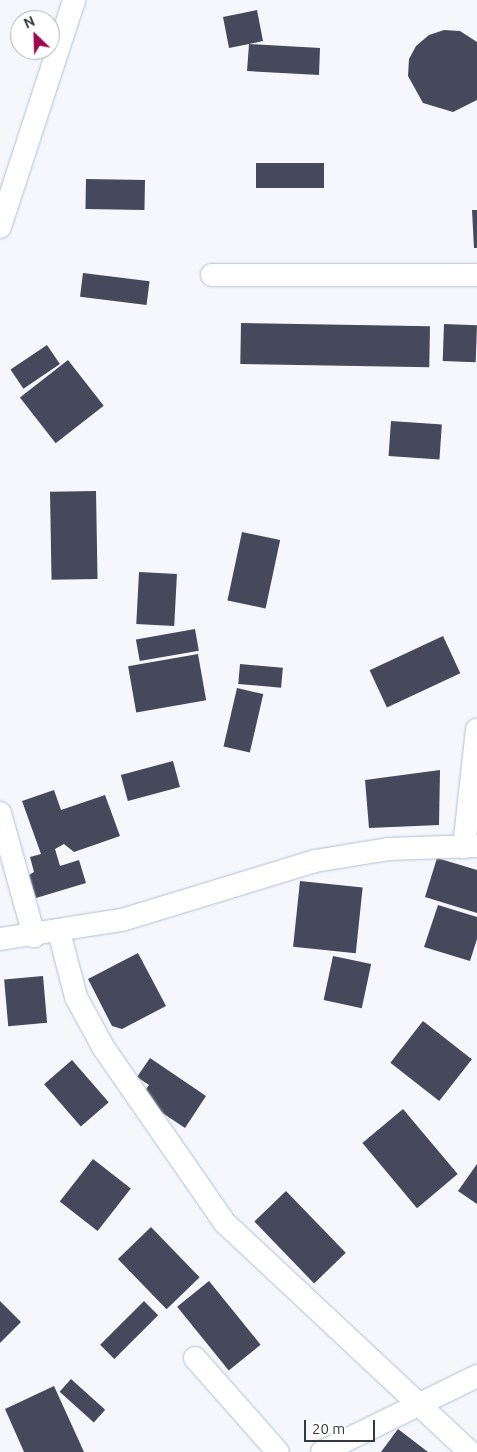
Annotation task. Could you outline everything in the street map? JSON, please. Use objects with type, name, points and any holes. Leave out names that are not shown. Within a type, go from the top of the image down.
[{"type":"street","points":[[0,227],[74,0]]},
{"type":"street","points":[[212,275],[477,275]]},
{"type":"street","points":[[0,939],[34,936],[122,920],[315,861],[388,849],[470,847],[477,730]]},
{"type":"street","points":[[0,813],[34,936]]},
{"type":"street","points":[[59,932],[76,998],[102,1047],[225,1223],[470,1452]]},
{"type":"street","points":[[195,1358],[278,1452]]},
{"type":"street","points":[[322,1452],[420,1407],[477,1376]]},
{"type":"building","points":[[257,10],[263,41],[229,48],[223,17]]},
{"type":"building","points":[[444,30],[460,31],[477,42],[477,100],[453,112],[423,103],[408,76],[409,59],[416,46],[429,35]]},
{"type":"building","points":[[249,44],[320,48],[319,75],[247,71]]},
{"type":"building","points":[[256,163],[324,163],[324,188],[256,188]]},
{"type":"building","points":[[86,179],[145,180],[144,210],[85,209]]},
{"type":"building","points":[[472,210],[477,210],[477,248],[474,248]]},
{"type":"building","points":[[83,273],[150,281],[147,305],[80,297]]},
{"type":"building","points":[[241,323],[430,326],[429,367],[240,364]]},
{"type":"building","points":[[444,324],[477,325],[476,362],[443,361]]},
{"type":"building","points":[[47,345],[60,364],[23,389],[11,370]]},
{"type":"building","points":[[68,360],[104,406],[56,443],[20,398]]},
{"type":"building","points":[[391,421],[442,425],[439,459],[389,456]]},
{"type":"building","points":[[96,491],[98,579],[52,580],[50,492]]},
{"type":"building","points":[[242,532],[280,540],[266,609],[227,600]]},
{"type":"building","points":[[139,572],[177,574],[174,626],[136,624]]},
{"type":"building","points":[[195,629],[199,651],[140,661],[136,639]]},
{"type":"building","points":[[443,636],[460,673],[387,707],[370,670]]},
{"type":"building","points":[[198,654],[206,700],[136,713],[128,666]]},
{"type":"building","points":[[240,664],[283,668],[281,688],[238,684]]},
{"type":"building","points":[[237,688],[263,694],[250,753],[224,746]]},
{"type":"building","points":[[173,761],[180,787],[128,801],[121,775]]},
{"type":"building","points":[[440,770],[439,825],[369,828],[365,780]]},
{"type":"building","points":[[54,790],[61,810],[105,795],[120,836],[74,852],[64,844],[55,849],[60,866],[79,860],[86,883],[36,898],[29,875],[34,872],[30,857],[41,854],[22,801]]},
{"type":"building","points":[[437,858],[477,870],[477,913],[425,897]]},
{"type":"building","points":[[300,881],[363,888],[356,953],[293,947]]},
{"type":"building","points":[[438,905],[477,917],[477,939],[470,961],[424,947]]},
{"type":"building","points":[[138,953],[166,1006],[122,1029],[112,1026],[88,979]]},
{"type":"building","points":[[333,956],[371,964],[362,1008],[324,1000]]},
{"type":"building","points":[[43,976],[47,1023],[8,1026],[4,979]]},
{"type":"building","points":[[423,1021],[472,1059],[439,1101],[390,1063]]},
{"type":"building","points":[[150,1058],[206,1096],[185,1128],[140,1098],[149,1085],[137,1077]]},
{"type":"building","points":[[72,1060],[109,1102],[81,1127],[44,1084]]},
{"type":"building","points":[[403,1109],[458,1174],[417,1208],[362,1143]]},
{"type":"building","points":[[93,1159],[131,1189],[98,1231],[60,1202]]},
{"type":"building","points":[[477,1164],[477,1204],[458,1191]]},
{"type":"building","points":[[286,1191],[346,1253],[314,1283],[254,1222]]},
{"type":"building","points":[[151,1227],[200,1277],[167,1309],[118,1259]]},
{"type":"building","points":[[209,1281],[261,1345],[229,1371],[177,1307]]},
{"type":"building","points":[[0,1301],[21,1322],[0,1343]]},
{"type":"building","points":[[144,1301],[158,1315],[114,1359],[100,1345]]},
{"type":"building","points":[[71,1379],[105,1410],[94,1422],[60,1392]]},
{"type":"building","points":[[54,1386],[84,1452],[24,1452],[5,1409]]},
{"type":"building","points":[[398,1429],[428,1452],[381,1452]]}]
